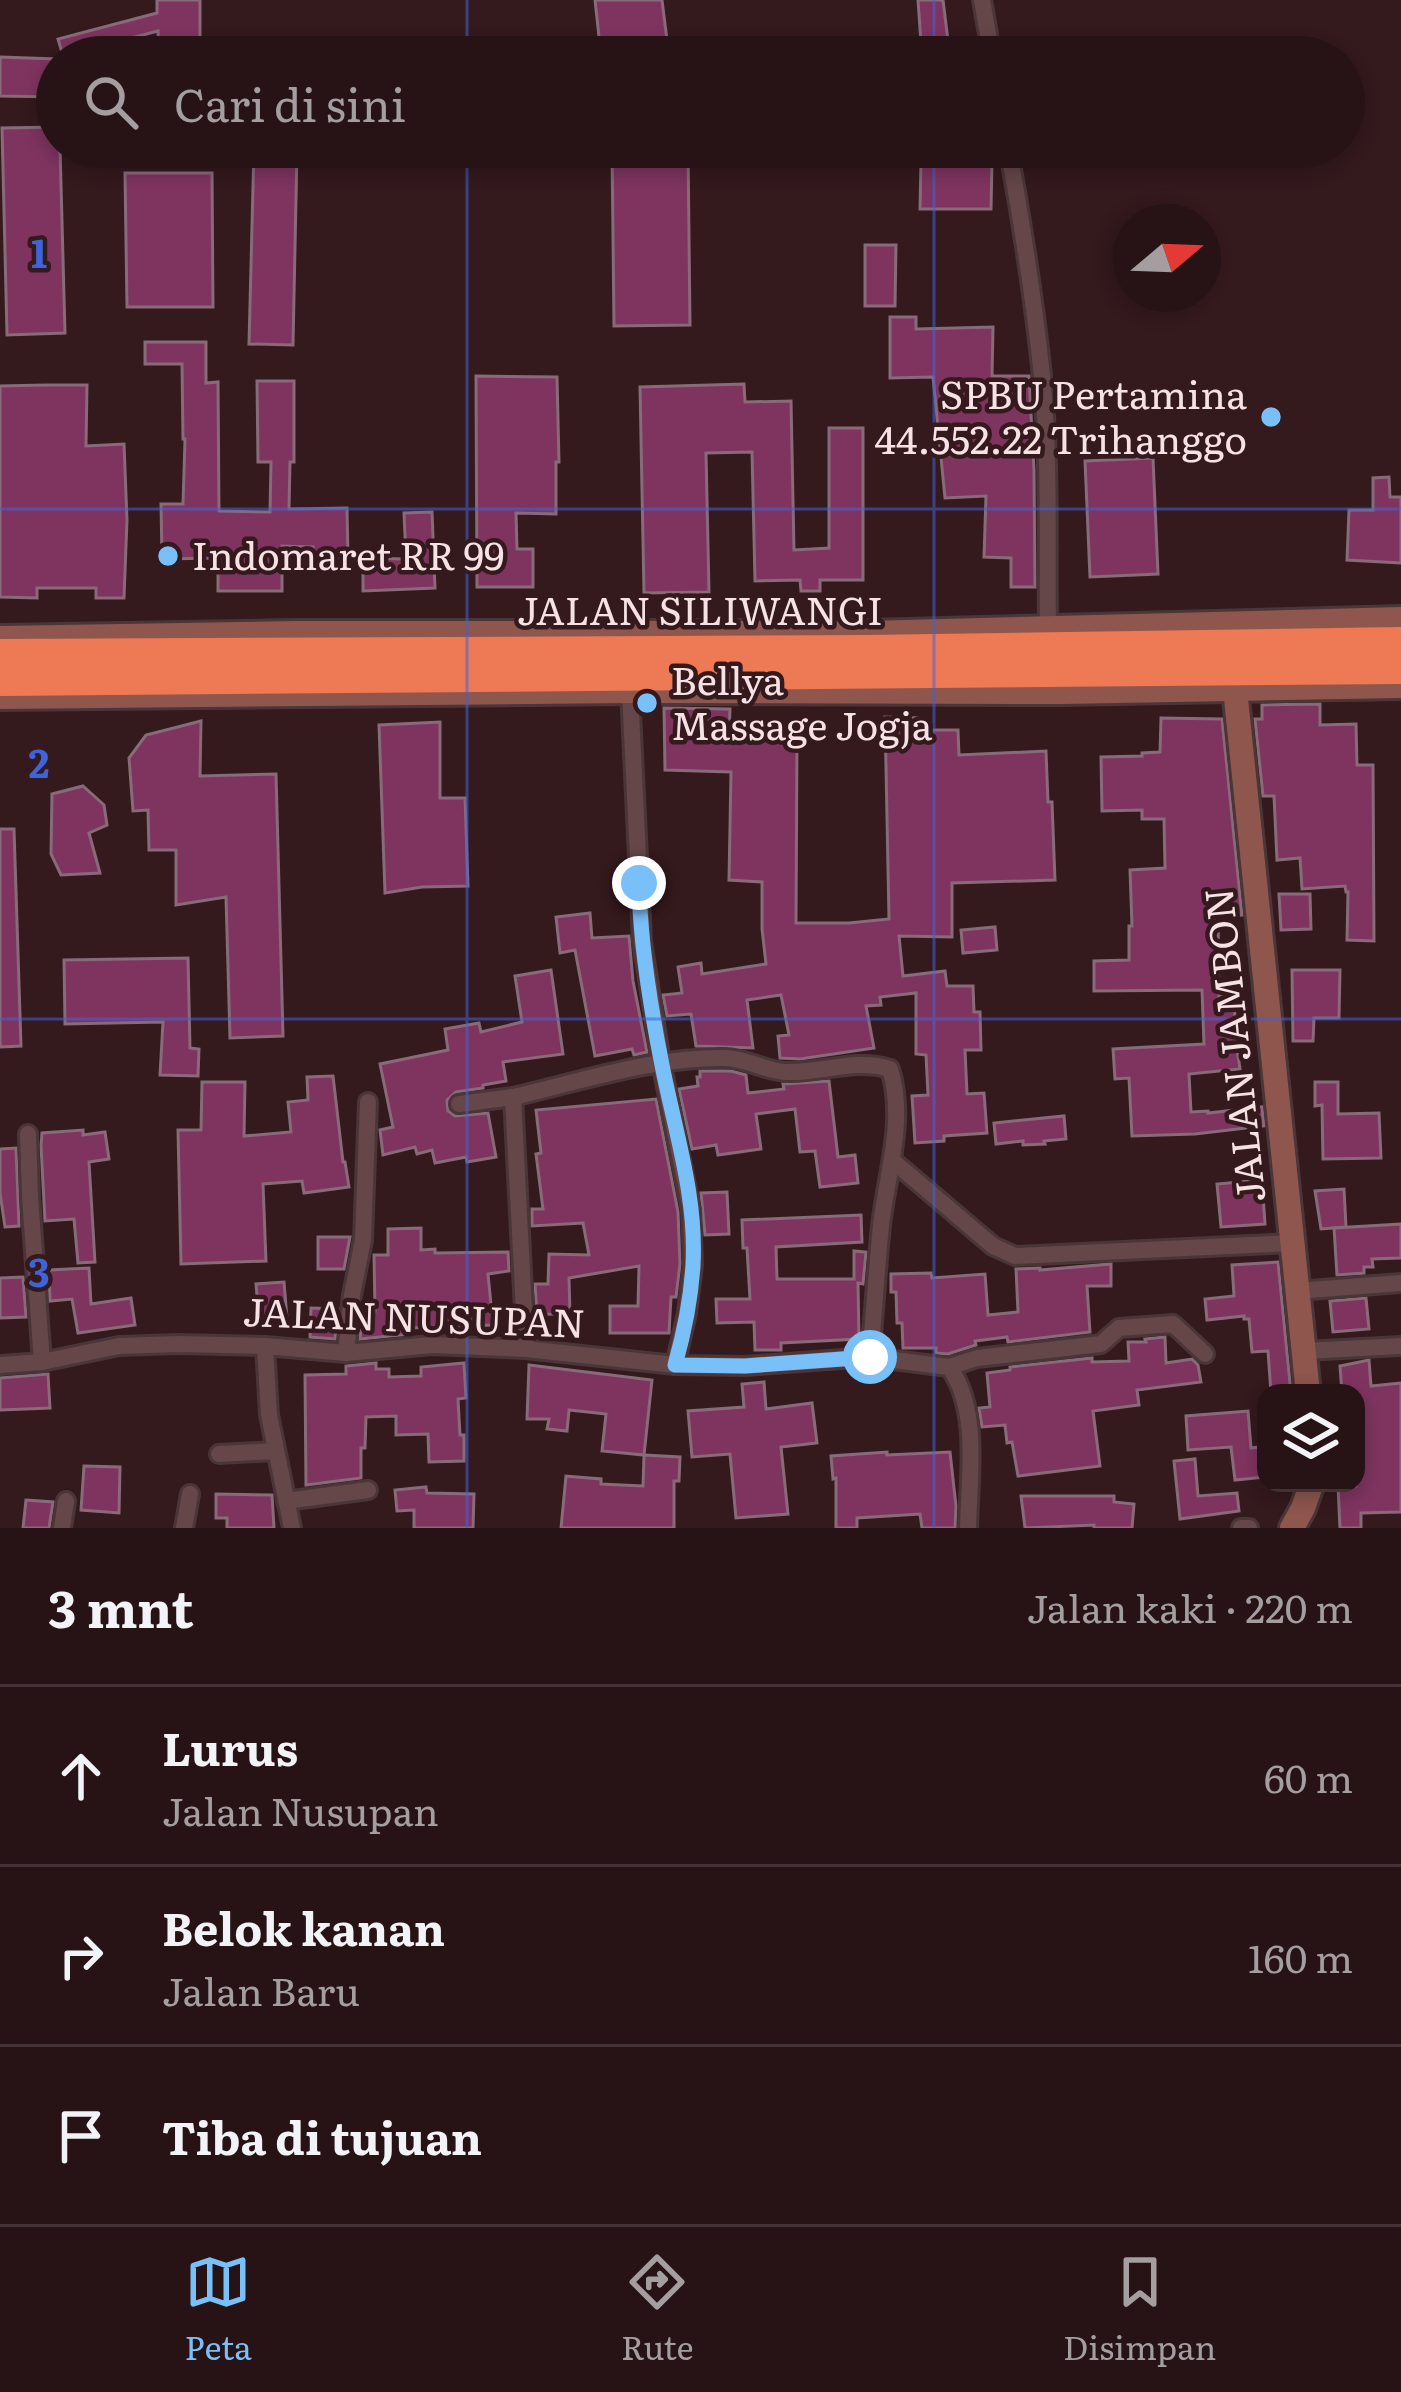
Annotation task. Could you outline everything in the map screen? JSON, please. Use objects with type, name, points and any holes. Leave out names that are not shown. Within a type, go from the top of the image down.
[{"type":"highway","name":"JALAN SILIWANGI","points":[[0,654],[867,641],[1401,642]]},
{"type":"highway","name":"JALAN SILIWANGI","points":[[0,682],[1401,670]]},
{"type":"street","points":[[982,0],[988,36]]},
{"type":"street","points":[[1012,168],[1042,378],[1048,626]]},
{"type":"street","points":[[0,638],[274,633],[867,641],[1048,626],[1401,619]]},
{"type":"street","points":[[0,697],[1401,686]]},
{"type":"street","name":"JALAN JAMBON","points":[[1234,689],[1307,1384]]},
{"type":"street","points":[[630,692],[640,924],[693,1242],[687,1313],[675,1365]]},
{"type":"street","points":[[459,1104],[513,1097],[661,1062],[745,1060],[792,1072],[862,1065],[890,1069],[895,1091],[893,1161],[880,1234],[870,1357]]},
{"type":"street","points":[[513,1097],[526,1349]]},
{"type":"street","points":[[346,1354],[363,1240],[368,1102]]},
{"type":"street","points":[[28,1134],[42,1362]]},
{"type":"street","points":[[893,1161],[993,1246],[1015,1256],[1292,1243]]},
{"type":"street","points":[[1297,1292],[1401,1283]]},
{"type":"street","name":"JALAN NUSUPAN","points":[[0,1365],[42,1362],[119,1346],[178,1344],[346,1354],[432,1346],[526,1349],[675,1365],[745,1366],[870,1357],[949,1367],[977,1358],[1100,1344],[1119,1328],[1173,1324],[1205,1354]]},
{"type":"street","points":[[266,1346],[269,1415],[292,1528]]},
{"type":"street","points":[[1304,1351],[1401,1346]]},
{"type":"street","points":[[949,1367],[959,1382],[969,1429],[968,1528]]},
{"type":"street","points":[[219,1454],[276,1451]]},
{"type":"street","points":[[286,1501],[368,1490]]},
{"type":"street","points":[[1292,1528],[1309,1492]]},
{"type":"street","points":[[184,1528],[190,1494]]},
{"type":"street","points":[[62,1528],[66,1501]]},
{"type":"building","points":[[157,0],[200,0],[200,36],[158,36],[158,31],[139,36],[69,36],[157,13]]},
{"type":"building","points":[[595,0],[662,0],[666,36],[599,36]]},
{"type":"building","points":[[918,0],[943,0],[947,36],[921,36]]},
{"type":"building","points":[[0,57],[36,58],[36,97],[0,96]]},
{"type":"building","points":[[36,127],[36,168],[61,168],[65,333],[7,335],[2,128]]},
{"type":"building","points":[[253,168],[297,168],[293,345],[249,344]]},
{"type":"building","points":[[612,168],[688,168],[690,325],[614,326]]},
{"type":"building","points":[[921,168],[992,168],[991,209],[920,209]]},
{"type":"building","points":[[125,173],[212,173],[213,307],[127,307]]},
{"type":"building","points":[[865,245],[896,245],[895,306],[865,306]]},
{"type":"building","points":[[890,317],[916,317],[916,329],[993,327],[992,376],[1029,376],[1035,587],[1011,587],[1011,558],[984,557],[986,496],[945,498],[933,377],[890,378]]},
{"type":"building","points":[[145,342],[206,342],[206,383],[218,382],[219,511],[270,512],[271,462],[258,462],[257,381],[294,381],[289,509],[347,508],[348,558],[313,558],[313,547],[282,546],[282,591],[218,591],[218,558],[162,559],[161,504],[183,504],[182,364],[145,364]]},
{"type":"building","points":[[476,376],[557,377],[556,514],[516,513],[517,549],[533,549],[533,587],[477,587]]},
{"type":"building","points":[[744,384],[745,402],[791,401],[794,550],[829,548],[829,428],[863,428],[863,580],[820,580],[820,591],[801,591],[800,580],[755,581],[752,452],[706,453],[709,592],[644,593],[640,387]]},
{"type":"building","points":[[87,385],[86,446],[124,444],[124,598],[96,598],[96,588],[37,588],[37,598],[0,597],[0,386]]},
{"type":"building","points":[[1153,458],[1158,574],[1090,577],[1085,461]]},
{"type":"building","points":[[1389,477],[1390,497],[1401,497],[1401,563],[1347,560],[1349,510],[1373,510],[1373,478]]},
{"type":"building","points":[[432,512],[435,588],[363,591],[363,558],[406,559],[404,513]]},
{"type":"building","points":[[1320,704],[1320,725],[1356,724],[1357,765],[1373,765],[1374,941],[1347,940],[1345,886],[1302,889],[1300,858],[1277,860],[1274,796],[1263,796],[1255,719],[1262,719],[1262,705]]},
{"type":"building","points":[[664,708],[730,709],[729,738],[797,740],[796,923],[889,919],[885,717],[922,718],[922,730],[958,730],[959,755],[1046,751],[1055,880],[952,883],[952,937],[899,936],[903,976],[945,971],[947,986],[973,986],[974,1012],[980,1012],[981,1050],[965,1050],[967,1094],[984,1093],[987,1133],[915,1143],[912,1096],[928,1095],[926,1055],[916,1054],[916,993],[880,997],[881,1005],[866,1006],[874,1048],[800,1059],[780,1058],[778,1036],[789,1035],[781,995],[747,1000],[753,1048],[696,1046],[691,1014],[667,1016],[663,995],[682,993],[678,967],[701,963],[702,974],[766,964],[762,882],[729,880],[731,772],[665,770]]},
{"type":"building","points":[[1161,718],[1222,719],[1242,915],[1218,916],[1219,996],[1234,996],[1240,1069],[1189,1074],[1191,1112],[1262,1107],[1264,1126],[1132,1136],[1129,1078],[1115,1079],[1113,1049],[1204,1044],[1202,990],[1094,991],[1094,961],[1129,960],[1130,870],[1165,868],[1164,819],[1142,819],[1142,810],[1102,811],[1101,757],[1160,752]]},
{"type":"building","points":[[201,721],[200,776],[276,774],[283,1036],[230,1038],[226,897],[176,905],[176,850],[149,850],[148,810],[133,811],[129,758],[146,735]]},
{"type":"building","points":[[440,722],[440,798],[465,798],[468,886],[385,893],[379,725]]},
{"type":"building","points":[[83,786],[104,805],[107,825],[89,833],[100,873],[61,875],[51,854],[52,794]]},
{"type":"building","points":[[0,829],[14,829],[21,1046],[0,1047]]},
{"type":"building","points":[[1279,894],[1310,894],[1311,929],[1281,930]]},
{"type":"building","points":[[590,913],[592,938],[629,936],[647,1052],[634,1055],[632,1049],[595,1056],[575,950],[560,953],[556,917]]},
{"type":"building","points":[[995,927],[997,950],[963,953],[961,930]]},
{"type":"building","points":[[188,958],[190,1048],[199,1049],[198,1076],[160,1075],[163,1022],[65,1024],[64,960]]},
{"type":"building","points":[[551,970],[563,1054],[503,1062],[506,1081],[456,1092],[447,1100],[448,1111],[455,1116],[488,1113],[496,1157],[435,1163],[432,1150],[417,1154],[415,1147],[383,1155],[380,1130],[393,1127],[380,1064],[448,1050],[445,1029],[479,1023],[481,1032],[522,1022],[515,976]]},
{"type":"building","points":[[1292,970],[1340,970],[1339,1018],[1314,1018],[1313,1041],[1293,1041]]},
{"type":"building","points":[[700,1071],[746,1075],[748,1093],[784,1089],[783,1084],[829,1081],[838,1157],[855,1155],[858,1183],[820,1187],[815,1151],[800,1152],[795,1109],[756,1114],[761,1149],[718,1155],[716,1145],[692,1149],[679,1089],[698,1086]]},
{"type":"building","points":[[333,1076],[349,1187],[304,1193],[302,1181],[263,1184],[266,1261],[181,1264],[178,1130],[201,1130],[202,1082],[245,1082],[244,1136],[291,1132],[288,1102],[308,1100],[307,1077]]},
{"type":"building","points":[[1315,1082],[1338,1082],[1338,1114],[1379,1113],[1381,1158],[1323,1159],[1322,1105],[1315,1106]]},
{"type":"building","points":[[656,1099],[678,1212],[680,1264],[676,1297],[671,1297],[669,1333],[610,1333],[610,1306],[638,1306],[639,1266],[569,1278],[570,1313],[537,1315],[535,1284],[548,1284],[549,1254],[589,1255],[583,1223],[532,1226],[532,1209],[543,1209],[536,1110]]},
{"type":"building","points":[[1064,1116],[1066,1139],[996,1144],[994,1123]]},
{"type":"building","points":[[83,1130],[83,1135],[105,1132],[109,1159],[89,1162],[95,1262],[78,1263],[74,1219],[45,1221],[41,1146],[42,1133]]},
{"type":"building","points":[[16,1148],[19,1226],[5,1227],[0,1149]]},
{"type":"building","points":[[1262,1180],[1265,1224],[1221,1227],[1217,1184]]},
{"type":"building","points":[[1344,1189],[1346,1227],[1321,1229],[1315,1191]]},
{"type":"building","points":[[727,1192],[729,1234],[705,1235],[701,1193]]},
{"type":"building","points":[[861,1215],[862,1242],[776,1247],[777,1279],[854,1279],[854,1251],[866,1252],[863,1284],[858,1283],[859,1339],[781,1343],[781,1350],[755,1350],[754,1322],[717,1323],[716,1299],[750,1299],[742,1220]]},
{"type":"building","points":[[1401,1224],[1401,1258],[1372,1259],[1373,1267],[1364,1267],[1364,1273],[1337,1275],[1334,1228]]},
{"type":"building","points":[[421,1228],[421,1250],[508,1252],[509,1271],[488,1274],[493,1325],[411,1328],[411,1334],[360,1339],[363,1310],[375,1311],[374,1255],[388,1255],[388,1229]]},
{"type":"building","points":[[318,1237],[350,1237],[344,1269],[318,1269]]},
{"type":"building","points":[[1278,1262],[1290,1384],[1270,1384],[1268,1351],[1252,1352],[1249,1319],[1207,1320],[1205,1299],[1234,1296],[1232,1265]]},
{"type":"building","points":[[1111,1264],[1111,1286],[1087,1286],[1090,1332],[975,1341],[976,1345],[948,1354],[936,1353],[936,1348],[903,1348],[891,1274],[931,1273],[932,1278],[985,1274],[988,1315],[1018,1312],[1016,1269]]},
{"type":"building","points":[[89,1268],[91,1304],[131,1298],[135,1325],[78,1333],[72,1299],[50,1301],[49,1270]]},
{"type":"building","points":[[23,1277],[26,1317],[0,1318],[0,1278]]},
{"type":"building","points":[[284,1282],[287,1318],[259,1320],[256,1284]]},
{"type":"building","points":[[1366,1298],[1369,1329],[1333,1332],[1330,1301]]},
{"type":"building","points":[[311,1308],[338,1309],[335,1339],[310,1337]]},
{"type":"building","points":[[1165,1337],[1166,1363],[1192,1359],[1201,1382],[1137,1390],[1139,1405],[1093,1411],[1100,1466],[1018,1476],[1005,1425],[982,1427],[979,1408],[990,1407],[987,1373],[1092,1358],[1092,1362],[1129,1361],[1128,1342]]},
{"type":"building","points":[[1369,1360],[1371,1386],[1401,1383],[1401,1512],[1361,1513],[1361,1528],[1340,1528],[1338,1492],[1365,1492],[1365,1384],[1341,1384],[1340,1366]]},
{"type":"building","points":[[376,1363],[376,1369],[389,1369],[389,1377],[421,1376],[421,1367],[464,1363],[466,1398],[458,1399],[464,1461],[429,1462],[428,1434],[396,1435],[396,1416],[366,1417],[361,1478],[306,1485],[305,1375],[346,1374],[346,1366]]},
{"type":"building","points":[[529,1365],[652,1380],[644,1455],[602,1451],[606,1414],[569,1410],[567,1431],[547,1429],[549,1419],[527,1419]]},
{"type":"building","points":[[48,1374],[50,1408],[0,1410],[0,1378]]},
{"type":"building","points":[[764,1382],[766,1409],[812,1403],[817,1443],[781,1447],[788,1514],[736,1518],[730,1454],[692,1457],[688,1411],[744,1407],[742,1384]]},
{"type":"building","points":[[1248,1411],[1251,1448],[1257,1447],[1257,1478],[1235,1480],[1231,1447],[1188,1450],[1186,1416]]},
{"type":"building","points":[[950,1452],[955,1528],[922,1528],[920,1514],[857,1518],[857,1528],[836,1528],[831,1456]]},
{"type":"building","points":[[644,1455],[680,1457],[679,1481],[674,1481],[674,1528],[561,1528],[566,1476],[643,1486]]},
{"type":"building","points":[[1195,1459],[1198,1496],[1237,1493],[1239,1511],[1180,1519],[1174,1461]]},
{"type":"building","points":[[84,1466],[120,1467],[119,1513],[81,1510]]},
{"type":"building","points":[[426,1487],[427,1493],[474,1494],[473,1528],[414,1528],[414,1510],[397,1511],[395,1490]]},
{"type":"building","points":[[216,1494],[272,1495],[274,1528],[227,1528],[227,1518],[216,1518]]},
{"type":"building","points":[[1021,1496],[1114,1496],[1114,1502],[1134,1504],[1132,1528],[1025,1528]]},
{"type":"building","points":[[26,1500],[53,1502],[49,1528],[23,1528]]},
{"type":"place","name":"SPBU Pertamina 44.552.22 Trihanggo","points":[[1271,417]]},
{"type":"place","name":"Indomaret RR 99","points":[[168,556]]},
{"type":"place","name":"Bellya Massage Jogja","points":[[647,703]]},
{"type":"route","points":[[639,883],[640,924],[661,1062],[691,1210],[693,1265],[675,1365],[745,1366],[870,1357]]}]
